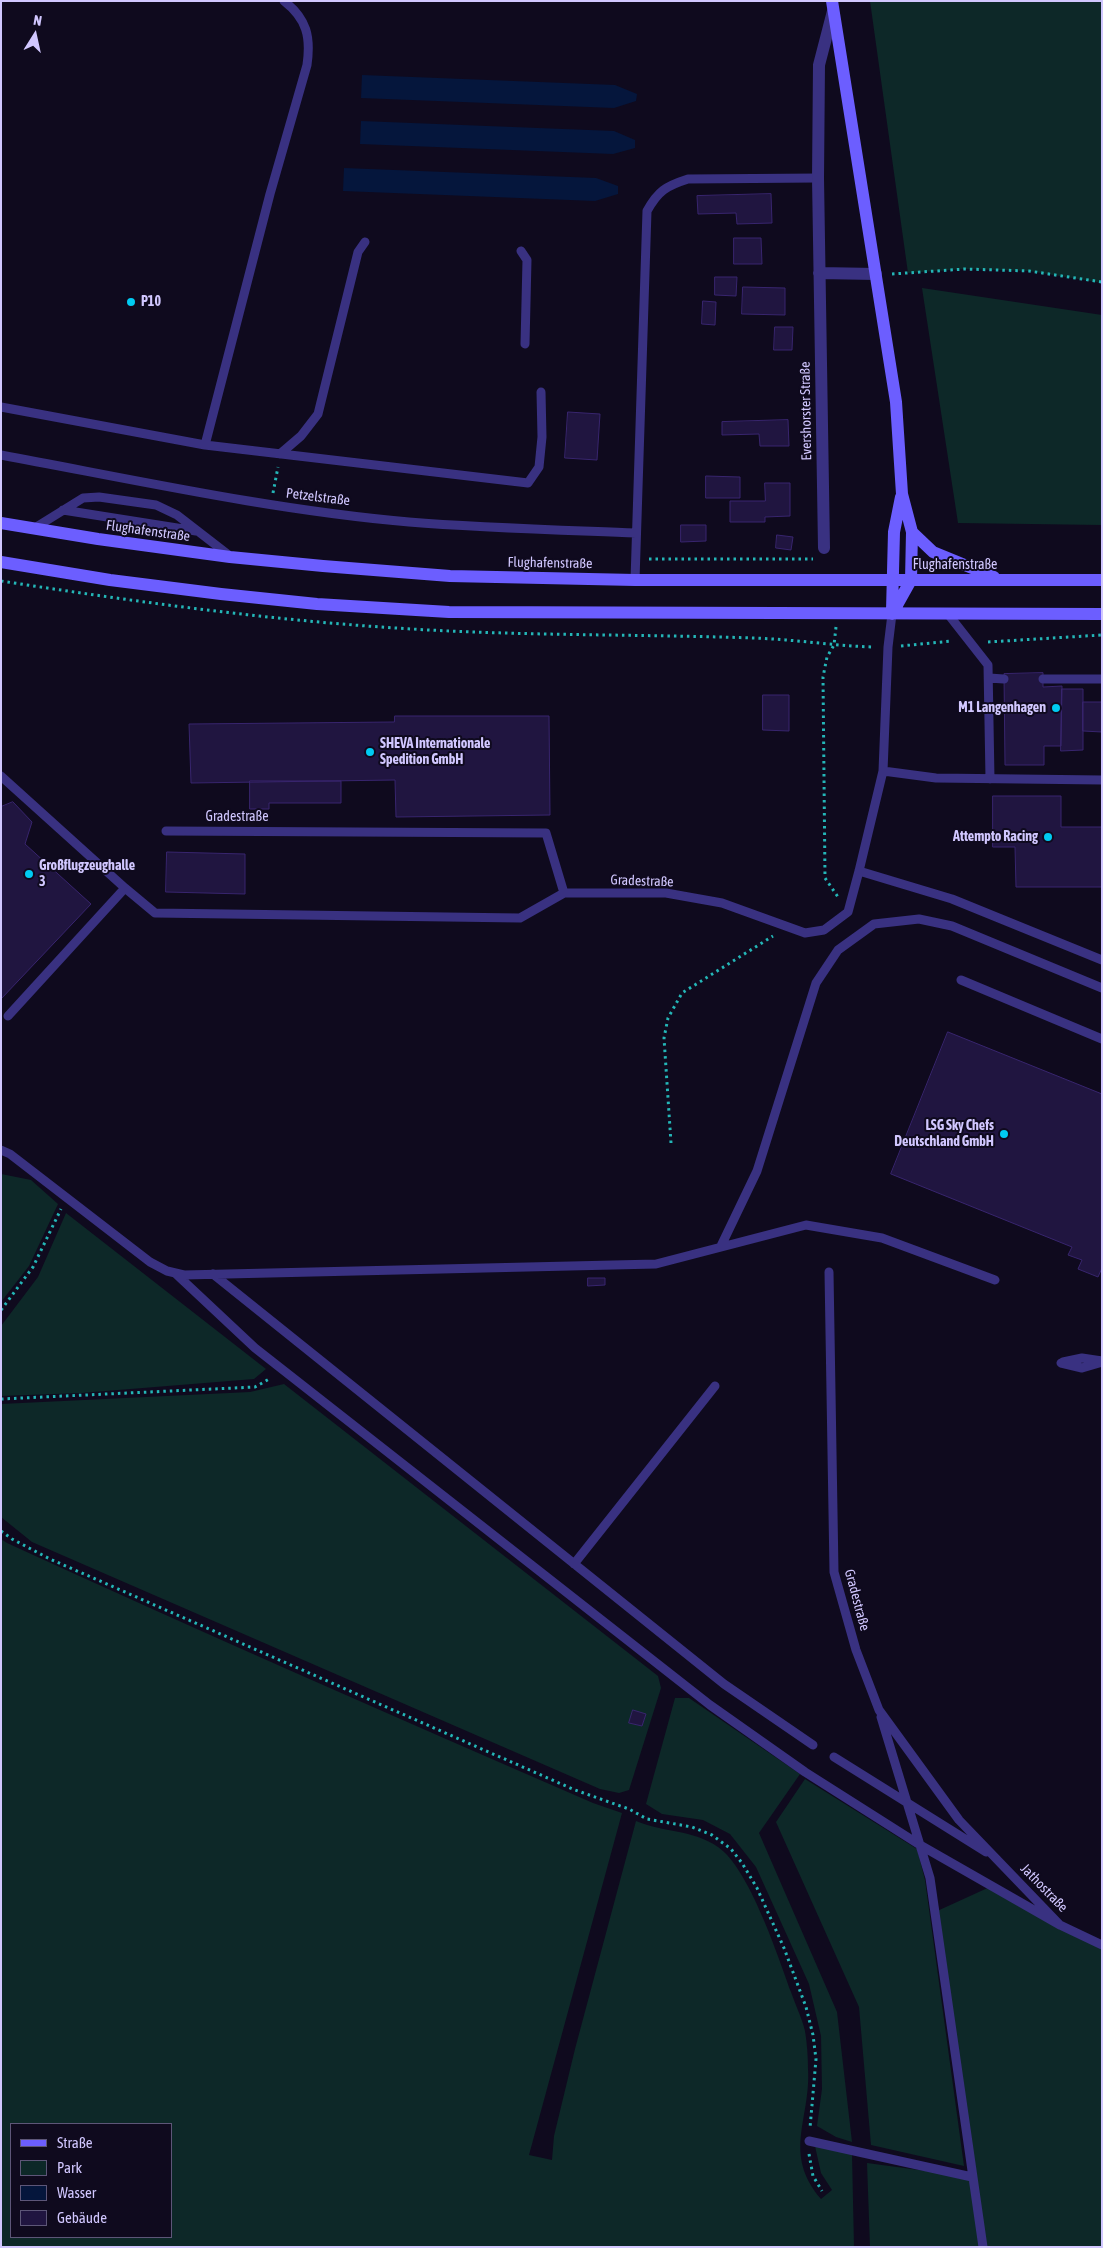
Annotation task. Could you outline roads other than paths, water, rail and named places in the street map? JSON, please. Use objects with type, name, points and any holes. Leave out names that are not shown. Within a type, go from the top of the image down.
[{"type":"main road","name":"Evershorster Straße","points":[[832,6],[896,402],[902,494],[912,532],[911,580]]},
{"type":"main road","name":"Evershorster Straße","points":[[892,614],[894,532],[902,494]]},
{"type":"main road","name":"Flughafenstraße","points":[[1,523],[230,557],[450,576],[635,580],[1102,580]]},
{"type":"main road","points":[[912,532],[933,552],[1004,580]]},
{"type":"main road","points":[[1,562],[110,580],[220,594],[317,604],[449,612],[1102,614]]},
{"type":"main road","points":[[892,614],[911,580]]},
{"type":"street","name":"Evershorster Straße","points":[[824,548],[818,178],[819,65],[832,6]]},
{"type":"street","points":[[819,273],[876,274]]},
{"type":"lane","points":[[205,445],[270,194],[307,65],[310,45],[305,25],[292,7],[284,1]]},
{"type":"lane","points":[[635,580],[647,211],[656,195],[671,185],[688,179],[818,178]]},
{"type":"lane","points":[[280,454],[301,436],[318,414],[358,252],[365,242]]},
{"type":"lane","points":[[521,251],[527,260],[525,344]]},
{"type":"lane","points":[[1,406],[205,445],[528,482],[539,467],[542,437],[541,392]]},
{"type":"lane","name":"Petzelstraße","points":[[1,455],[270,505],[409,522],[636,533]]},
{"type":"lane","points":[[33,529],[83,498],[99,497],[156,505],[177,515],[230,557]]},
{"type":"lane","points":[[63,510],[196,531]]},
{"type":"lane","points":[[892,614],[888,647],[882,771],[860,871],[952,899],[1102,960]]},
{"type":"lane","points":[[948,614],[988,665],[990,779]]},
{"type":"lane","points":[[989,678],[1004,678]]},
{"type":"lane","points":[[1043,679],[1102,679]]},
{"type":"lane","points":[[882,771],[936,778],[1102,780]]},
{"type":"lane","points":[[1,776],[125,888],[156,913],[520,918],[564,893]]},
{"type":"lane","name":"Gradestraße","points":[[166,830],[546,833],[564,893],[666,893],[722,903],[804,933],[824,930],[848,912],[860,871]]},
{"type":"lane","points":[[8,1016],[125,888]]},
{"type":"lane","points":[[721,1246],[757,1171],[816,983],[838,950],[874,924],[918,919],[952,926],[1102,988]]},
{"type":"lane","points":[[961,980],[1102,1039]]},
{"type":"lane","points":[[1,1150],[10,1154],[66,1196],[150,1262],[166,1271],[184,1275],[656,1264],[806,1225],[882,1238],[995,1280]]},
{"type":"lane","name":"Gradestraße","points":[[829,1272],[834,1572],[856,1650],[879,1710],[959,1820],[996,1859]]},
{"type":"lane","points":[[175,1273],[255,1348],[710,1705],[805,1772],[920,1845],[1060,1924]]},
{"type":"lane","points":[[213,1274],[724,1684],[813,1746]]},
{"type":"lane","points":[[574,1564],[715,1386]]},
{"type":"lane","points":[[879,1710],[930,1878],[983,2247]]},
{"type":"lane","points":[[834,1757],[996,1859]]},
{"type":"lane","name":"Jathostraße","points":[[996,1859],[1060,1924],[1102,1945]]},
{"type":"lane","points":[[809,2141],[972,2178]]},
{"type":"water","points":[[362,75],[615,85],[637,94],[636,101],[614,108],[361,98]]},
{"type":"water","points":[[361,121],[614,131],[635,140],[635,148],[613,154],[360,144]]},
{"type":"water","points":[[344,168],[596,178],[618,186],[618,194],[595,201],[343,191]]},
{"type":"place","name":"P10","points":[[131,302]]},
{"type":"place","name":"M1 Langenhagen","points":[[1056,708]]},
{"type":"place","name":"SHEVA Internationale Spedition GmbH","points":[[370,752]]},
{"type":"place","name":"Attempto Racing","points":[[1048,837]]},
{"type":"place","name":"Großflugzeughalle 3","points":[[29,874]]},
{"type":"place","name":"LSG Sky Chefs Deutschland GmbH","points":[[1004,1134]]}]
